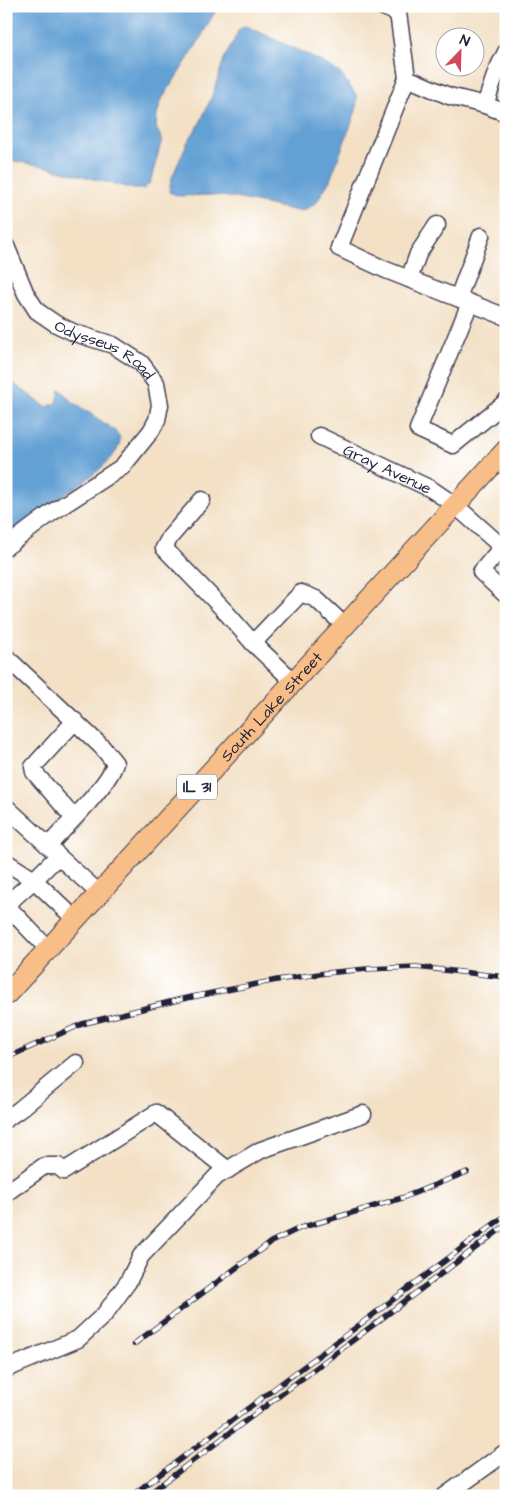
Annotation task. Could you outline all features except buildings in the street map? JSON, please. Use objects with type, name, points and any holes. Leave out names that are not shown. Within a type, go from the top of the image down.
[{"type":"main road","name":"IL 31","points":[[456,506],[506,450]]},
{"type":"main road","name":"South Lake Street","points":[[6,995],[456,506]]},
{"type":"street","points":[[381,6],[398,13],[408,78],[339,248],[386,270],[464,301],[504,312]]},
{"type":"street","points":[[485,105],[497,70],[506,52]]},
{"type":"street","points":[[408,78],[460,100],[485,105],[506,113]]},
{"type":"street","points":[[409,279],[418,254],[437,225]]},
{"type":"street","points":[[481,236],[464,301],[418,429],[453,445],[506,402]]},
{"type":"street","name":"Odysseus Road","points":[[6,246],[26,294],[37,311],[56,324],[75,333],[113,345],[141,363],[156,383],[160,405],[157,420],[151,432],[122,467],[51,513],[6,547]]},
{"type":"street","name":"Gray Avenue","points":[[318,436],[431,489],[504,544]]},
{"type":"street","points":[[202,500],[170,537],[164,548],[253,643],[294,682]]},
{"type":"street","points":[[504,544],[480,572],[506,595]]},
{"type":"street","points":[[253,643],[301,593],[316,599],[345,626]]},
{"type":"street","points":[[6,657],[102,747],[115,763],[114,769],[101,787],[73,817],[34,880],[6,905],[48,949]]},
{"type":"street","points":[[73,817],[34,772],[33,767],[75,721]]},
{"type":"street","points":[[6,807],[99,893]]},
{"type":"street","points":[[6,862],[34,880],[75,919]]},
{"type":"street","points":[[6,1119],[20,1110],[76,1063]]},
{"type":"street","points":[[6,1193],[44,1166],[58,1166],[64,1171],[156,1113],[228,1170]]},
{"type":"street","points":[[6,1369],[78,1339],[104,1315],[128,1282],[141,1256],[217,1176],[261,1150],[363,1114]]},
{"type":"street","points":[[445,1496],[506,1452]]},
{"type":"water","points":[[10,6],[218,6],[196,46],[162,99],[157,114],[156,128],[162,139],[150,183],[144,189],[134,189],[39,165],[6,160],[6,16]]},
{"type":"water","points":[[247,26],[324,63],[340,73],[357,96],[356,111],[330,180],[316,203],[305,210],[298,211],[214,195],[179,196],[169,192],[171,180],[187,143],[200,123],[212,96],[224,59],[238,31],[242,27]]},
{"type":"water","points":[[6,378],[46,407],[57,403],[60,389],[73,402],[116,433],[119,436],[119,445],[113,456],[90,477],[42,509],[6,538]]},
{"type":"railway","points":[[6,1058],[82,1024],[182,999],[277,980],[367,969],[416,967],[506,977]]},
{"type":"railway","points":[[134,1344],[271,1242],[300,1228],[402,1198],[467,1172]]},
{"type":"railway","points":[[131,1496],[506,1215]]},
{"type":"railway","points":[[146,1496],[506,1225]]}]
